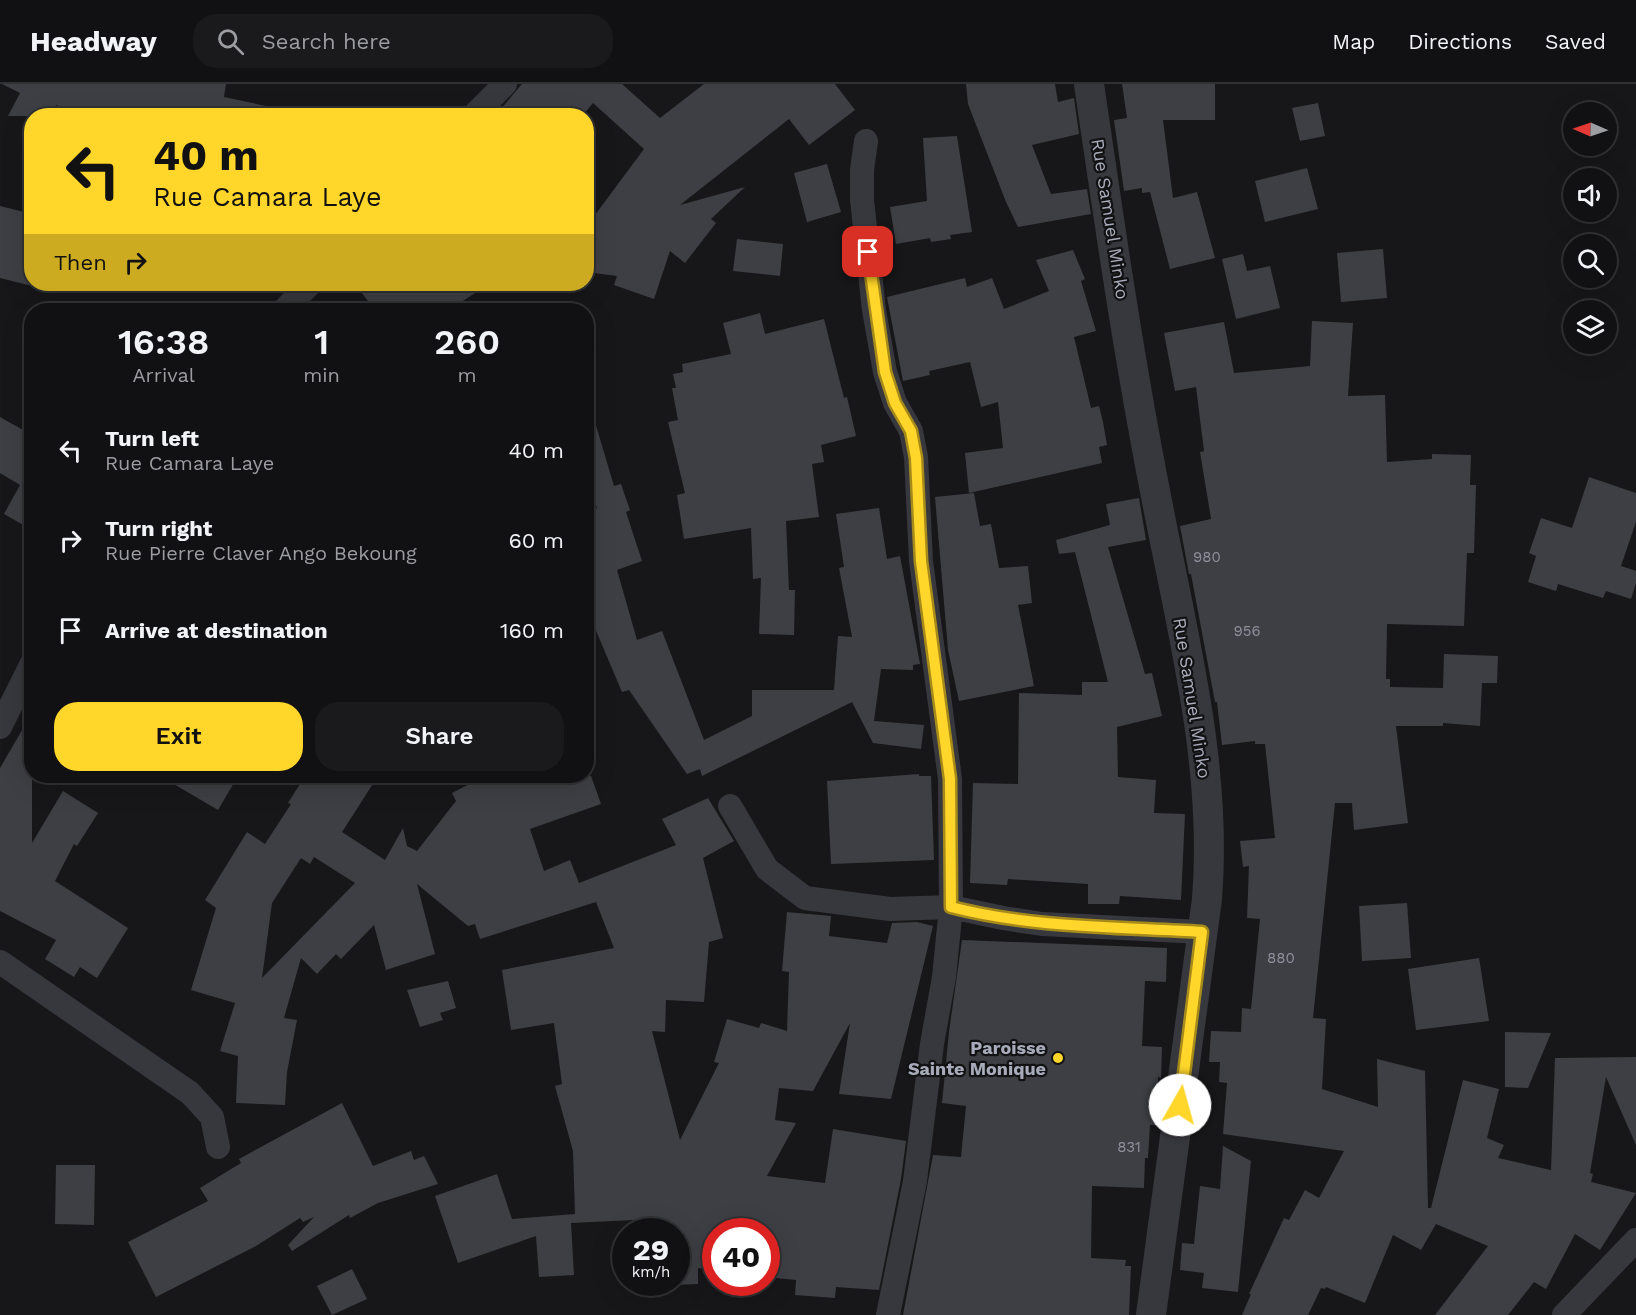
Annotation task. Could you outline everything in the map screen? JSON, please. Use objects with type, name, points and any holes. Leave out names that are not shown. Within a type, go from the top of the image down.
[{"type":"street","points":[[481,108],[505,84]]},
{"type":"street","name":"Rue Samuel Minko","points":[[1089,84],[1141,414],[1190,671],[1210,834],[1207,899],[1151,1315]]},
{"type":"street","points":[[866,141],[862,170],[862,200],[874,310],[885,372],[895,403],[911,431],[916,458],[921,561],[950,779],[951,907],[944,977],[932,1044],[915,1181],[888,1315]]},
{"type":"street","points":[[291,303],[303,291]]},
{"type":"street","points":[[0,727],[24,679]]},
{"type":"street","points":[[730,806],[767,869],[805,898],[890,909],[951,907],[1042,924],[1202,932]]},
{"type":"street","points":[[0,962],[190,1093],[212,1117],[218,1147]]},
{"type":"street","points":[[1564,1315],[1636,1240]]},
{"type":"building","points":[[2,84],[226,84],[224,97],[266,106],[266,108],[65,108],[56,105],[55,108],[46,106],[45,108],[24,108],[24,116],[8,116],[20,93]]},
{"type":"building","points":[[522,84],[622,84],[660,118],[704,84],[835,84],[855,110],[809,145],[789,119],[680,205],[745,187],[711,219],[716,223],[685,263],[670,251],[654,299],[614,285],[617,276],[594,273],[594,216],[644,149],[593,103],[589,108],[502,108]]},
{"type":"building","points":[[966,84],[1055,84],[1058,102],[1074,98],[1079,134],[1032,145],[1051,194],[1087,189],[1091,214],[1018,227],[968,104]]},
{"type":"building","points":[[1122,84],[1215,84],[1215,120],[1163,120],[1173,198],[1197,192],[1215,258],[1170,269],[1150,192],[1142,193],[1142,188],[1124,191],[1114,120],[1127,118]]},
{"type":"building","points":[[1318,103],[1325,136],[1300,141],[1292,108]]},
{"type":"building","points":[[957,136],[972,232],[950,235],[951,239],[931,242],[930,238],[896,244],[890,207],[927,201],[923,138]]},
{"type":"building","points":[[827,164],[841,212],[807,222],[794,173]]},
{"type":"building","points":[[1307,168],[1318,209],[1265,222],[1255,181]]},
{"type":"building","points":[[0,206],[24,212],[24,284],[0,278]]},
{"type":"building","points":[[737,239],[783,244],[780,276],[733,271]]},
{"type":"building","points":[[1383,249],[1387,298],[1341,302],[1337,253]]},
{"type":"building","points":[[1073,250],[1085,279],[1081,281],[1096,331],[1074,337],[1091,408],[1099,406],[1103,422],[1107,445],[1099,447],[1102,463],[969,493],[965,453],[1003,448],[998,402],[981,407],[970,362],[929,371],[930,375],[903,381],[887,297],[965,278],[967,287],[992,278],[1004,309],[1049,291],[1036,260]]},
{"type":"building","points":[[1243,254],[1247,271],[1270,266],[1280,308],[1236,319],[1222,259]]},
{"type":"building","points":[[360,291],[478,291],[460,303],[370,303]]},
{"type":"building","points":[[760,313],[765,334],[824,319],[856,436],[821,445],[824,462],[812,464],[819,517],[786,521],[789,590],[795,590],[794,635],[759,634],[761,578],[753,579],[751,528],[684,539],[677,495],[685,493],[668,422],[678,420],[672,388],[676,388],[673,374],[683,372],[682,364],[731,354],[723,323]]},
{"type":"building","points":[[1312,321],[1353,323],[1348,396],[1385,395],[1387,462],[1432,459],[1432,454],[1471,455],[1470,485],[1476,485],[1474,553],[1467,553],[1464,626],[1387,624],[1386,679],[1390,679],[1390,687],[1443,688],[1444,654],[1498,656],[1497,683],[1482,683],[1480,726],[1443,723],[1443,726],[1396,726],[1408,823],[1354,830],[1352,803],[1335,803],[1313,1018],[1326,1019],[1322,1089],[1378,1107],[1377,1059],[1425,1071],[1428,1208],[1431,1208],[1463,1080],[1499,1089],[1487,1138],[1504,1145],[1498,1158],[1551,1170],[1555,1058],[1636,1057],[1636,1145],[1606,1077],[1590,1173],[1593,1174],[1591,1182],[1636,1193],[1600,1250],[1575,1234],[1546,1289],[1534,1282],[1508,1315],[1435,1315],[1488,1246],[1436,1224],[1421,1250],[1393,1235],[1365,1303],[1326,1287],[1321,1288],[1308,1315],[1242,1315],[1251,1294],[1249,1294],[1284,1218],[1289,1220],[1305,1190],[1319,1198],[1344,1151],[1223,1134],[1227,1083],[1219,1082],[1220,1062],[1209,1062],[1211,1031],[1241,1032],[1242,1008],[1251,1009],[1260,919],[1247,918],[1249,866],[1243,867],[1240,841],[1275,838],[1265,744],[1255,744],[1255,741],[1222,745],[1217,702],[1215,702],[1180,526],[1211,519],[1200,452],[1204,451],[1196,387],[1175,391],[1164,333],[1224,322],[1234,373],[1310,366]]},
{"type":"building","points":[[0,417],[24,430],[24,525],[4,514],[20,485],[0,473]]},
{"type":"building","points":[[594,419],[614,486],[621,484],[630,510],[626,512],[642,561],[617,570],[637,640],[662,631],[704,740],[752,716],[752,690],[834,690],[838,636],[852,637],[839,568],[844,567],[836,514],[879,508],[887,559],[900,556],[920,664],[913,665],[913,670],[881,669],[874,721],[924,725],[921,749],[873,743],[852,702],[702,776],[700,769],[687,774],[629,690],[622,692],[594,626],[594,509],[597,508],[594,499]]},
{"type":"building","points":[[1589,477],[1636,493],[1636,522],[1621,566],[1636,571],[1636,583],[1631,599],[1606,591],[1603,598],[1558,584],[1556,591],[1528,582],[1536,556],[1529,553],[1541,518],[1572,528]]},
{"type":"building","points":[[974,493],[980,526],[991,524],[999,568],[1028,566],[1032,603],[1018,605],[1034,686],[959,701],[948,650],[935,497]]},
{"type":"building","points":[[1139,498],[1146,540],[1108,547],[1145,674],[1152,673],[1162,716],[1117,727],[1118,777],[1156,780],[1154,813],[1185,814],[1181,900],[1120,896],[1119,904],[1088,904],[1088,884],[1008,879],[1007,885],[970,883],[973,783],[1018,784],[1019,693],[1082,695],[1082,682],[1108,682],[1075,552],[1059,554],[1056,540],[1110,525],[1106,504]]},
{"type":"building","points":[[24,727],[24,783],[32,783],[32,843],[63,791],[98,813],[77,846],[74,844],[55,881],[128,928],[97,978],[80,967],[74,977],[45,959],[56,940],[0,911],[0,768]]},
{"type":"building","points":[[919,774],[919,776],[931,776],[934,860],[831,864],[827,781]]},
{"type":"building","points":[[172,783],[234,783],[218,810]]},
{"type":"building","points":[[301,783],[374,783],[342,832],[385,860],[403,828],[407,846],[417,851],[456,801],[452,793],[471,783],[594,783],[601,804],[530,829],[544,871],[570,860],[579,883],[676,845],[662,819],[708,798],[734,841],[703,858],[723,938],[709,942],[704,1002],[666,1000],[665,1032],[652,1031],[680,1140],[719,1063],[714,1062],[727,1019],[759,1028],[761,1023],[787,1031],[789,972],[782,971],[787,912],[831,916],[829,936],[887,943],[892,923],[917,922],[933,926],[891,1099],[839,1094],[850,1023],[813,1091],[779,1088],[775,1120],[796,1123],[767,1176],[825,1183],[833,1129],[906,1141],[901,1179],[879,1290],[836,1287],[835,1298],[795,1295],[796,1280],[780,1278],[780,1218],[702,1218],[702,1268],[698,1268],[698,1284],[690,1284],[690,1218],[612,1218],[612,1221],[571,1223],[574,1275],[539,1277],[536,1236],[458,1263],[435,1196],[497,1174],[512,1219],[575,1214],[573,1151],[555,1086],[562,1084],[554,1023],[511,1030],[502,970],[614,948],[596,902],[480,939],[475,924],[468,926],[417,884],[435,954],[386,970],[374,925],[341,959],[336,954],[317,974],[301,958],[284,1018],[297,1020],[287,1072],[285,1105],[236,1103],[238,1056],[220,1051],[235,1003],[191,990],[216,908],[205,900],[247,832],[265,844],[291,804],[288,803]],"holes":[[[314,857],[355,883],[262,978],[272,903],[301,858],[310,864]]]},
{"type":"building","points":[[1407,903],[1411,958],[1362,961],[1359,906]]},
{"type":"building","points":[[962,940],[1167,948],[1166,982],[1145,981],[1142,1046],[1162,1047],[1156,1125],[1150,1125],[1148,1158],[1145,1158],[1144,1188],[1092,1186],[1091,1258],[1126,1260],[1125,1266],[1131,1266],[1129,1315],[903,1315],[933,1155],[961,1157],[966,1106],[942,1103]]},
{"type":"building","points":[[1479,958],[1489,1021],[1416,1030],[1408,969]]},
{"type":"building","points":[[448,981],[456,1008],[440,1013],[443,1020],[420,1027],[407,990]]},
{"type":"building","points":[[1505,1032],[1551,1033],[1528,1088],[1505,1087]]},
{"type":"building","points":[[342,1103],[373,1166],[411,1151],[414,1160],[424,1156],[438,1184],[378,1203],[350,1218],[349,1215],[292,1251],[288,1245],[314,1217],[303,1222],[300,1218],[256,1246],[156,1297],[128,1242],[208,1201],[200,1188],[241,1163],[239,1159]]},
{"type":"building","points":[[1223,1146],[1251,1161],[1238,1292],[1202,1288],[1204,1273],[1180,1270],[1182,1243],[1194,1244],[1200,1186],[1220,1189]]},
{"type":"building","points":[[56,1165],[95,1165],[94,1225],[55,1224]]},
{"type":"building","points":[[352,1269],[367,1299],[332,1315],[317,1286]]},
{"type":"place","name":"Paroisse Sainte Monique","points":[[1058,1058]]},
{"type":"route","points":[[868,252],[874,310],[885,372],[895,403],[911,431],[916,458],[916,499],[921,561],[950,779],[951,907],[973,913],[1042,924],[1202,932],[1180,1105]]}]
